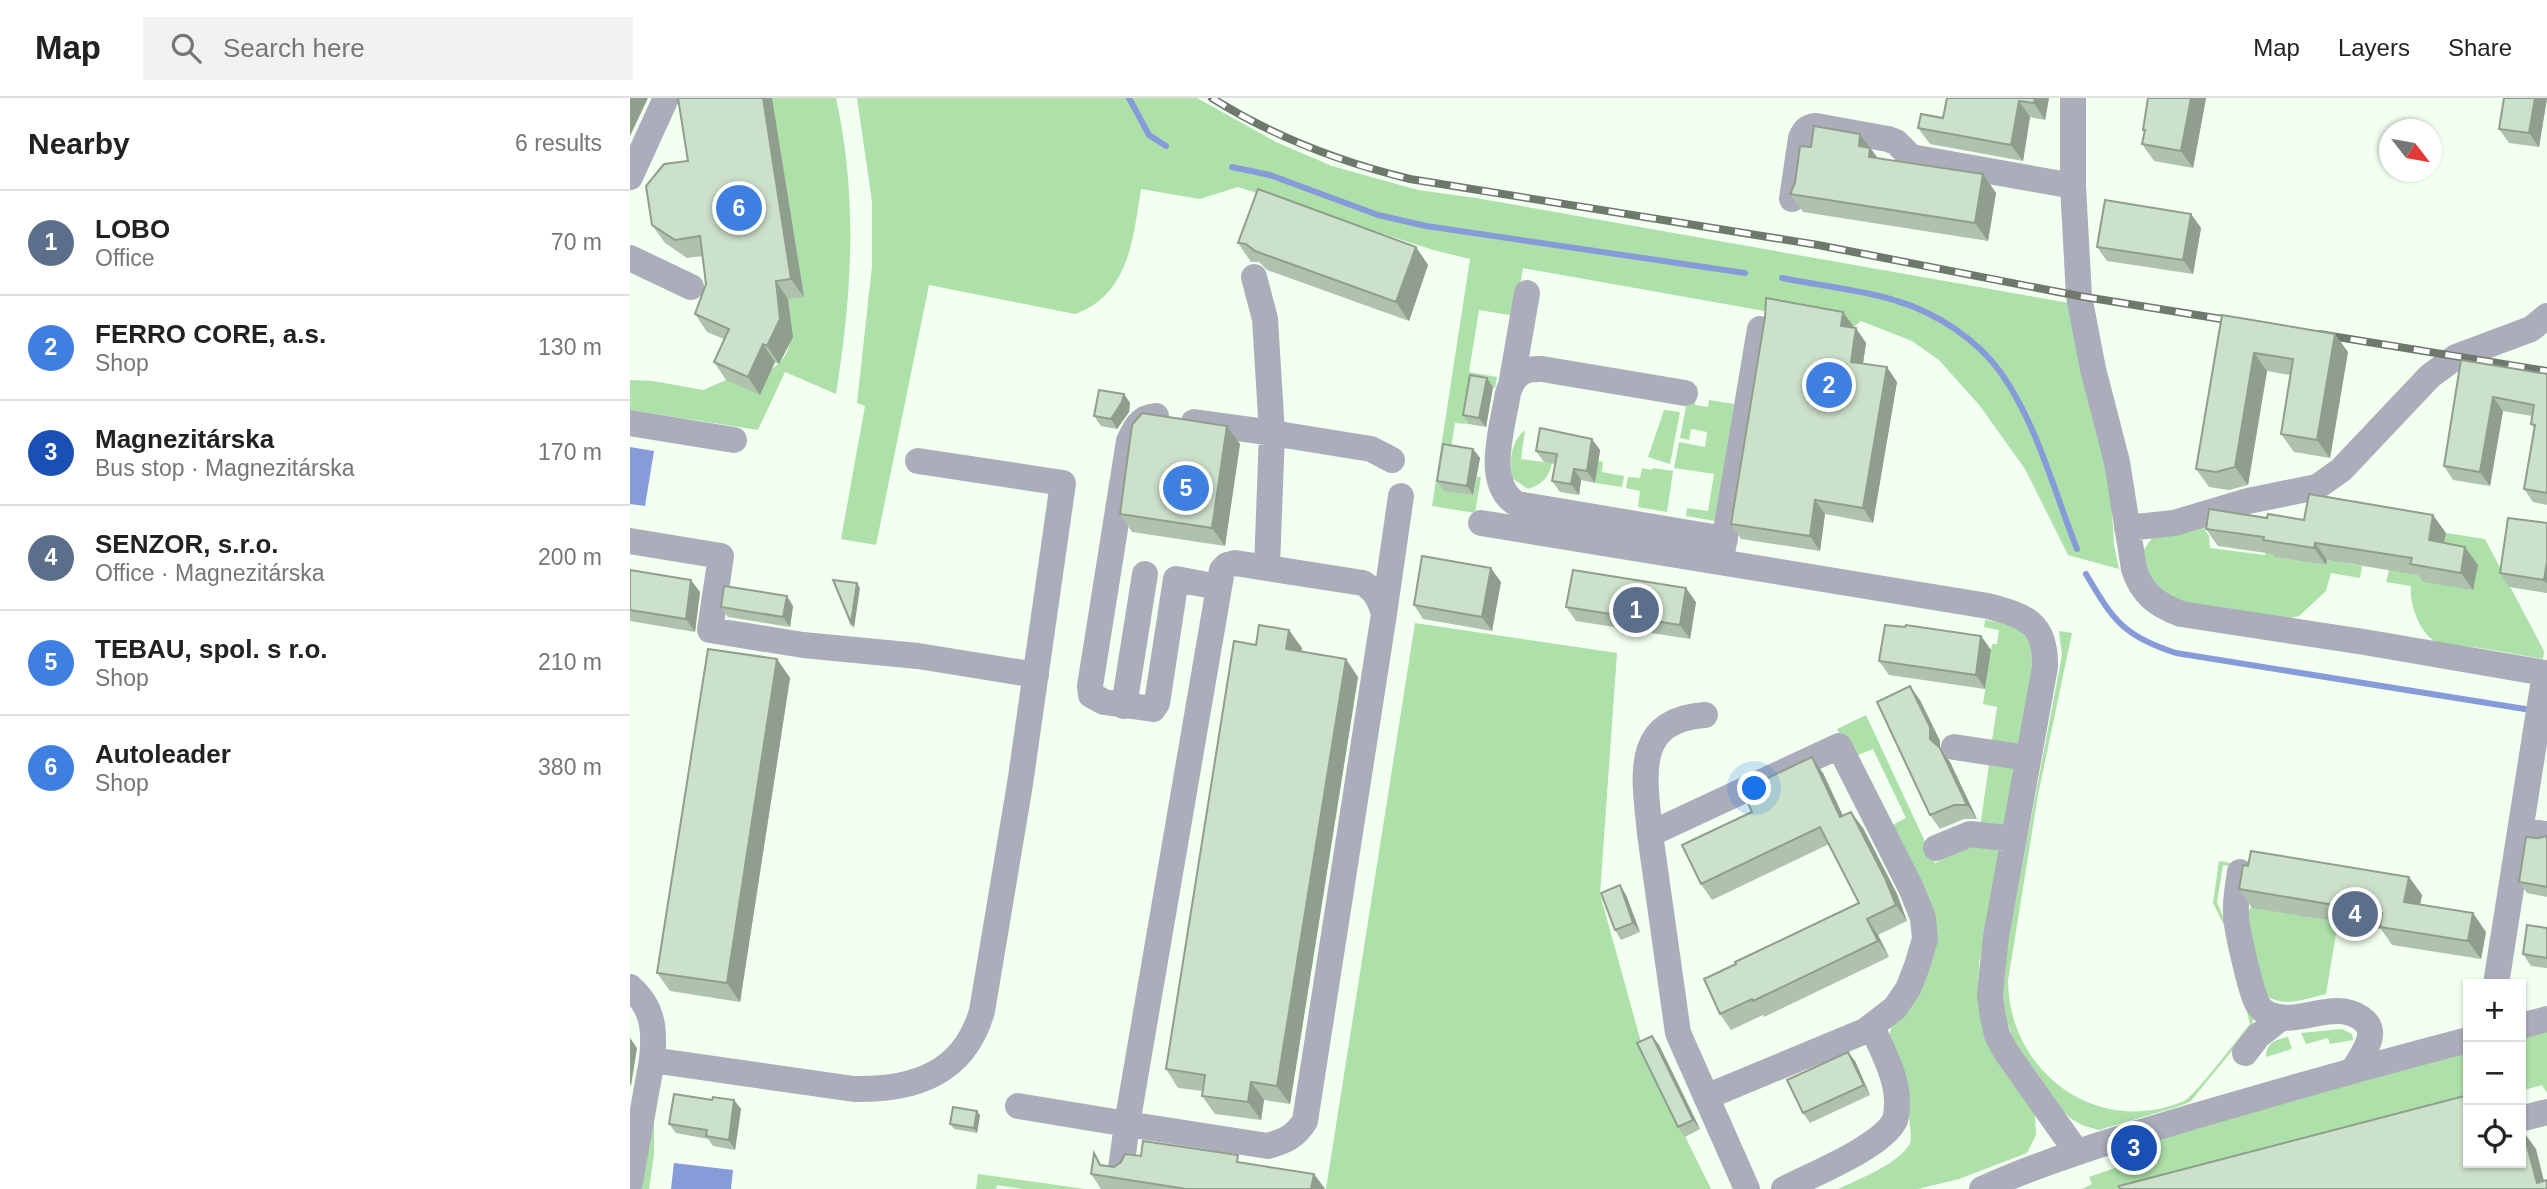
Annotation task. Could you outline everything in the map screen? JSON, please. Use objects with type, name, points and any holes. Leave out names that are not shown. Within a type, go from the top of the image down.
[{"type":"street","points":[[630,177],[666,98]]},
{"type":"street","points":[[2073,98],[2073,186],[2078,296],[2092,369],[2117,462],[2138,582],[2146,594],[2157,603],[2181,614],[2546,673],[2497,979]]},
{"type":"street","points":[[1792,199],[1801,138],[1804,131],[1816,126],[1888,139],[1896,142],[1911,158],[2073,186]]},
{"type":"street","points":[[630,258],[691,287]]},
{"type":"street","points":[[1254,277],[1265,318],[1272,433],[1267,567]]},
{"type":"street","points":[[1527,293],[1496,472],[1507,498],[1517,504],[1723,551],[1988,606],[2028,620],[2043,639],[2045,667],[1996,937],[1990,996],[1997,1035],[2006,1052],[2076,1151]]},
{"type":"street","points":[[2127,528],[2174,523],[2248,501],[2317,487],[2341,470],[2430,376],[2456,356],[2531,329],[2547,316]]},
{"type":"street","points":[[1723,551],[1760,329]]},
{"type":"street","points":[[1512,380],[1518,373],[1529,369],[1542,369],[1685,393]]},
{"type":"street","points":[[1176,579],[1157,703],[1153,709],[1146,709],[1096,700],[1091,695],[1090,686],[1129,440],[1140,421],[1148,416],[1157,415],[1371,449],[1392,460]]},
{"type":"street","points":[[630,423],[734,440]]},
{"type":"street","points":[[652,1059],[841,1087],[883,1090],[906,1086],[935,1073],[968,1046],[976,1031],[982,1011],[1036,675],[1063,483],[918,461]]},
{"type":"street","points":[[1018,1106],[1268,1146],[1285,1141],[1297,1133],[1305,1121],[1401,496]]},
{"type":"street","points":[[1481,523],[1723,551]]},
{"type":"street","points":[[630,541],[721,556],[710,630],[803,645],[918,656],[1036,675]]},
{"type":"street","points":[[1121,1169],[1219,577],[1227,565],[1236,563],[1363,583],[1380,599],[1384,614]]},
{"type":"street","points":[[1109,568],[1218,587]]},
{"type":"street","points":[[1124,706],[1145,574]]},
{"type":"street","points":[[1705,715],[1688,716],[1672,722],[1660,729],[1652,742],[1646,765],[1650,834],[1678,1033],[1746,1189]]},
{"type":"street","points":[[1650,834],[1839,746],[1911,888],[1923,918],[1925,939],[1908,989],[1895,1008],[1872,1027],[1706,1097]]},
{"type":"street","points":[[1954,747],[2028,758]]},
{"type":"street","points":[[2520,831],[2547,834]]},
{"type":"street","points":[[1936,848],[1970,834],[2014,839]]},
{"type":"street","points":[[2240,872],[2235,900],[2236,918],[2256,1002],[2268,1014],[2281,1018],[2343,1011],[2364,1020],[2371,1032],[2370,1040],[2354,1069]]},
{"type":"street","points":[[630,987],[644,1003],[654,1032],[652,1059],[630,1182]]},
{"type":"street","points":[[2245,1053],[2258,1036],[2281,1018]]},
{"type":"street","points":[[2526,1025],[2547,1019]]},
{"type":"street","points":[[1784,1189],[1868,1147],[1884,1134],[1895,1120],[1897,1102],[1893,1078],[1872,1027]]},
{"type":"street","points":[[1982,1189],[2010,1186],[2076,1151],[2354,1069],[2463,1041]]},
{"type":"green space","points":[[772,98],[836,98],[848,173],[850,246],[846,319],[836,394],[785,372],[758,430],[630,410],[630,380],[653,381],[703,390],[726,380],[773,368],[786,354],[791,336],[788,299],[803,296]]},
{"type":"green space","points":[[857,98],[1197,98],[1276,142],[1332,166],[1418,190],[2069,303],[2110,476],[2114,545],[2119,569],[2068,555],[2025,469],[1980,406],[1939,360],[1912,341],[1861,321],[1854,327],[1523,268],[1515,316],[1479,310],[1469,372],[1497,377],[1495,388],[1476,385],[1469,424],[1455,423],[1444,490],[1473,495],[1477,477],[1481,477],[1475,513],[1432,506],[1470,259],[1433,250],[1238,187],[1200,199],[1141,189],[1131,246],[1118,279],[1093,305],[1075,314],[929,285],[876,545],[841,539],[865,406],[857,403],[872,266],[872,202]]},
{"type":"green space","points":[[1690,385],[1697,386],[1695,405],[1708,407],[1709,400],[1734,404],[1715,521],[1686,516],[1687,508],[1708,511],[1714,474],[1674,468],[1679,442],[1705,447],[1707,432],[1691,429],[1689,440],[1680,438]]},
{"type":"green space","points":[[1664,410],[1680,412],[1670,464],[1648,457]]},
{"type":"green space","points":[[1525,430],[1521,459],[1552,463],[1544,479],[1528,489],[1512,478],[1511,472],[1516,440]]},
{"type":"green space","points":[[1598,461],[1603,462],[1602,472],[1624,476],[1622,487],[1595,483]]},
{"type":"green space","points":[[1642,468],[1673,471],[1667,512],[1638,507],[1640,491],[1626,488],[1628,477],[1640,478]]},
{"type":"green space","points":[[2203,527],[2209,536],[2210,548],[2265,555],[2268,543],[2276,557],[2326,565],[2327,560],[2362,566],[2360,578],[2331,573],[2326,591],[2299,616],[2280,620],[2183,604],[2165,593],[2147,573],[2143,551],[2153,536]]},
{"type":"green space","points":[[2446,533],[2485,539],[2544,651],[2543,659],[2438,643],[2424,631],[2416,616],[2411,586],[2386,582],[2389,570],[2441,558]]},
{"type":"green space","points":[[1985,620],[2004,623],[2017,629],[2028,642],[2032,655],[2031,688],[2018,749],[1991,747],[1997,707],[1983,704],[1992,644],[1997,644],[1999,630],[1984,627]]},
{"type":"green space","points":[[1415,623],[1617,653],[1600,894],[1644,1053],[1711,1189],[1326,1189]]},
{"type":"green space","points":[[2059,631],[2072,633],[2038,795],[2008,981],[2012,1014],[2024,1043],[2041,1069],[2064,1089],[2090,1103],[2120,1111],[2152,1110],[2184,1101],[2189,1097],[2250,1024],[2227,931],[2213,903],[2219,861],[2264,869],[2263,872],[2223,865],[2217,902],[2229,931],[2253,1019],[2252,1026],[2191,1101],[2099,1130],[2082,1125],[2064,1112],[2014,1043],[2003,996],[2004,962],[2062,655]]},
{"type":"green space","points":[[1866,715],[1935,863],[1977,844],[2001,845],[1979,964],[1978,986],[1998,1063],[2035,1114],[2036,1135],[2027,1153],[1959,1179],[1918,1189],[1838,1189],[1888,1164],[1910,1143],[1907,1109],[1889,1038],[1892,1023],[1928,949],[1889,827],[1906,818],[1873,749],[1853,757],[1837,729]]},
{"type":"green space","points":[[1990,758],[2016,764],[2003,832],[1980,827]]},
{"type":"green space","points":[[2251,907],[2338,922],[2326,994],[2287,1002],[2265,995],[2243,922]]},
{"type":"green space","points":[[2342,1029],[2352,1034],[2353,1040],[2330,1044],[2328,1038],[2306,1044],[2301,1033]]},
{"type":"green space","points":[[2547,1031],[2547,1093],[2542,1085],[2526,1090],[2526,1037]]},
{"type":"green space","points":[[2288,1037],[2292,1049],[2266,1057],[2272,1043]]},
{"type":"green space","points":[[2463,1053],[2463,1117],[2191,1189],[2082,1189],[2092,1184],[2089,1177],[2138,1160],[2140,1148],[2151,1138]]},
{"type":"green space","points":[[654,1089],[654,1155],[649,1189],[636,1189]]},
{"type":"green space","points":[[978,1174],[1085,1189],[1023,1189],[997,1185],[996,1189],[976,1189]]},
{"type":"water","points":[[630,447],[654,451],[645,506],[630,504]]},
{"type":"water","points":[[674,1163],[733,1170],[731,1189],[671,1189]]},
{"type":"building","points":[[678,98],[763,98],[791,279],[776,281],[780,319],[767,346],[763,344],[748,377],[714,362],[729,329],[695,314],[706,284],[700,236],[675,240],[652,225],[646,186],[664,164],[688,161]]},
{"type":"building","points":[[1947,98],[2035,98],[2034,103],[2019,101],[2011,145],[1918,128],[1921,114],[1943,118]]},
{"type":"building","points":[[2148,98],[2191,98],[2181,151],[2142,144]]},
{"type":"building","points":[[2504,98],[2535,98],[2529,133],[2499,129]]},
{"type":"building","points":[[1814,126],[1860,134],[1859,146],[1870,148],[1869,157],[1983,174],[1975,223],[1790,194],[1795,183],[1800,146],[1811,147]]},
{"type":"building","points":[[1258,189],[1416,247],[1396,302],[1238,243]]},
{"type":"building","points":[[2105,200],[2191,214],[2183,260],[2097,247]]},
{"type":"building","points":[[1766,298],[1843,312],[1841,326],[1856,328],[1851,362],[1887,367],[1863,508],[1815,500],[1810,536],[1731,524]]},
{"type":"building","points":[[2222,315],[2335,334],[2317,440],[2281,434],[2293,359],[2254,353],[2235,467],[2216,472],[2196,469]]},
{"type":"building","points":[[2461,360],[2547,374],[2547,493],[2524,489],[2535,425],[2531,424],[2534,405],[2493,397],[2480,472],[2444,466]]},
{"type":"building","points":[[1470,375],[1487,378],[1479,418],[1463,415]]},
{"type":"building","points":[[1099,390],[1124,394],[1111,419],[1094,416]]},
{"type":"building","points":[[1142,413],[1227,426],[1212,528],[1120,514],[1132,425]]},
{"type":"building","points":[[1540,428],[1592,439],[1587,471],[1574,469],[1571,484],[1552,481],[1557,454],[1536,451]]},
{"type":"building","points":[[1443,444],[1473,449],[1467,486],[1437,481]]},
{"type":"building","points":[[2309,494],[2433,515],[2429,540],[2465,547],[2461,573],[2410,564],[2412,558],[2315,543],[2314,548],[2263,540],[2264,537],[2206,529],[2209,509],[2267,518],[2268,514],[2304,520]]},
{"type":"building","points":[[2508,518],[2547,523],[2544,580],[2500,573]]},
{"type":"building","points":[[1422,556],[1491,568],[1482,617],[1414,605]]},
{"type":"building","points":[[630,570],[691,580],[686,619],[630,610]]},
{"type":"building","points":[[1573,570],[1686,588],[1680,625],[1566,607]]},
{"type":"building","points":[[833,580],[857,583],[851,623]]},
{"type":"building","points":[[724,586],[787,596],[783,617],[721,607]]},
{"type":"building","points":[[1259,625],[1289,630],[1286,649],[1346,659],[1277,1086],[1251,1082],[1248,1102],[1202,1096],[1205,1075],[1166,1069],[1234,641],[1256,645]]},
{"type":"building","points":[[1885,625],[1906,625],[1981,636],[1976,675],[1879,661]]},
{"type":"building","points":[[708,649],[777,659],[727,983],[657,973]]},
{"type":"building","points":[[1910,686],[1930,727],[1930,739],[1940,748],[1967,805],[1954,805],[1930,815],[1877,702]]},
{"type":"building","points":[[1812,757],[1840,817],[1851,812],[1896,905],[1867,919],[1878,941],[1720,1014],[1704,979],[1859,903],[1820,827],[1701,884],[1682,845],[1752,812],[1742,790]]},
{"type":"building","points":[[2547,836],[2547,887],[2519,882],[2526,837]]},
{"type":"building","points":[[2251,851],[2409,877],[2404,902],[2473,913],[2468,941],[2380,927],[2382,913],[2239,889],[2243,865],[2248,866]]},
{"type":"building","points":[[1620,885],[1633,923],[1615,930],[1601,893]]},
{"type":"building","points":[[2527,925],[2547,928],[2547,958],[2523,954]]},
{"type":"building","points":[[1652,1036],[1693,1120],[1678,1127],[1637,1043]]},
{"type":"building","points":[[1848,1052],[1864,1085],[1803,1113],[1787,1080]]},
{"type":"building","points":[[674,1094],[712,1100],[713,1097],[734,1100],[729,1140],[706,1136],[707,1130],[669,1124]]},
{"type":"building","points":[[2463,1096],[2463,1168],[2526,1168],[2526,1142],[2537,1183],[2547,1180],[2547,1189],[2120,1189],[2119,1186]]},
{"type":"building","points":[[953,1107],[977,1111],[974,1128],[950,1124]]},
{"type":"building","points":[[1143,1141],[1238,1155],[1237,1162],[1314,1174],[1311,1189],[1186,1189],[1091,1174],[1094,1153],[1100,1165],[1114,1167],[1121,1162],[1125,1154],[1141,1156]]},
{"type":"waterway","points":[[1129,98],[1149,135],[1166,146]]},
{"type":"waterway","points":[[1232,167],[1270,175],[1378,215],[1426,226],[1745,273]]},
{"type":"waterway","points":[[1782,278],[1869,293],[1911,306],[1941,320],[1980,349],[2001,373],[2025,414],[2077,549]]},
{"type":"waterway","points":[[2086,574],[2112,615],[2131,633],[2176,653],[2531,710]]},
{"type":"railway","points":[[1212,98],[1259,125],[1308,147],[1358,165],[1410,179],[1818,245],[2079,296],[2240,322]]},
{"type":"railway","points":[[2319,334],[2547,371]]},
{"type":"place","name":"Autoleader","points":[[739,208]]},
{"type":"place","name":"FERRO CORE, a.s.","points":[[1829,385]]},
{"type":"place","name":"TEBAU, spol. s r.o.","points":[[1186,488]]},
{"type":"place","name":"LOBO","points":[[1636,610]]},
{"type":"place","name":"SENZOR, s.r.o.","points":[[2355,914]]},
{"type":"place","name":"Magnezitárska","points":[[2134,1148]]}]
